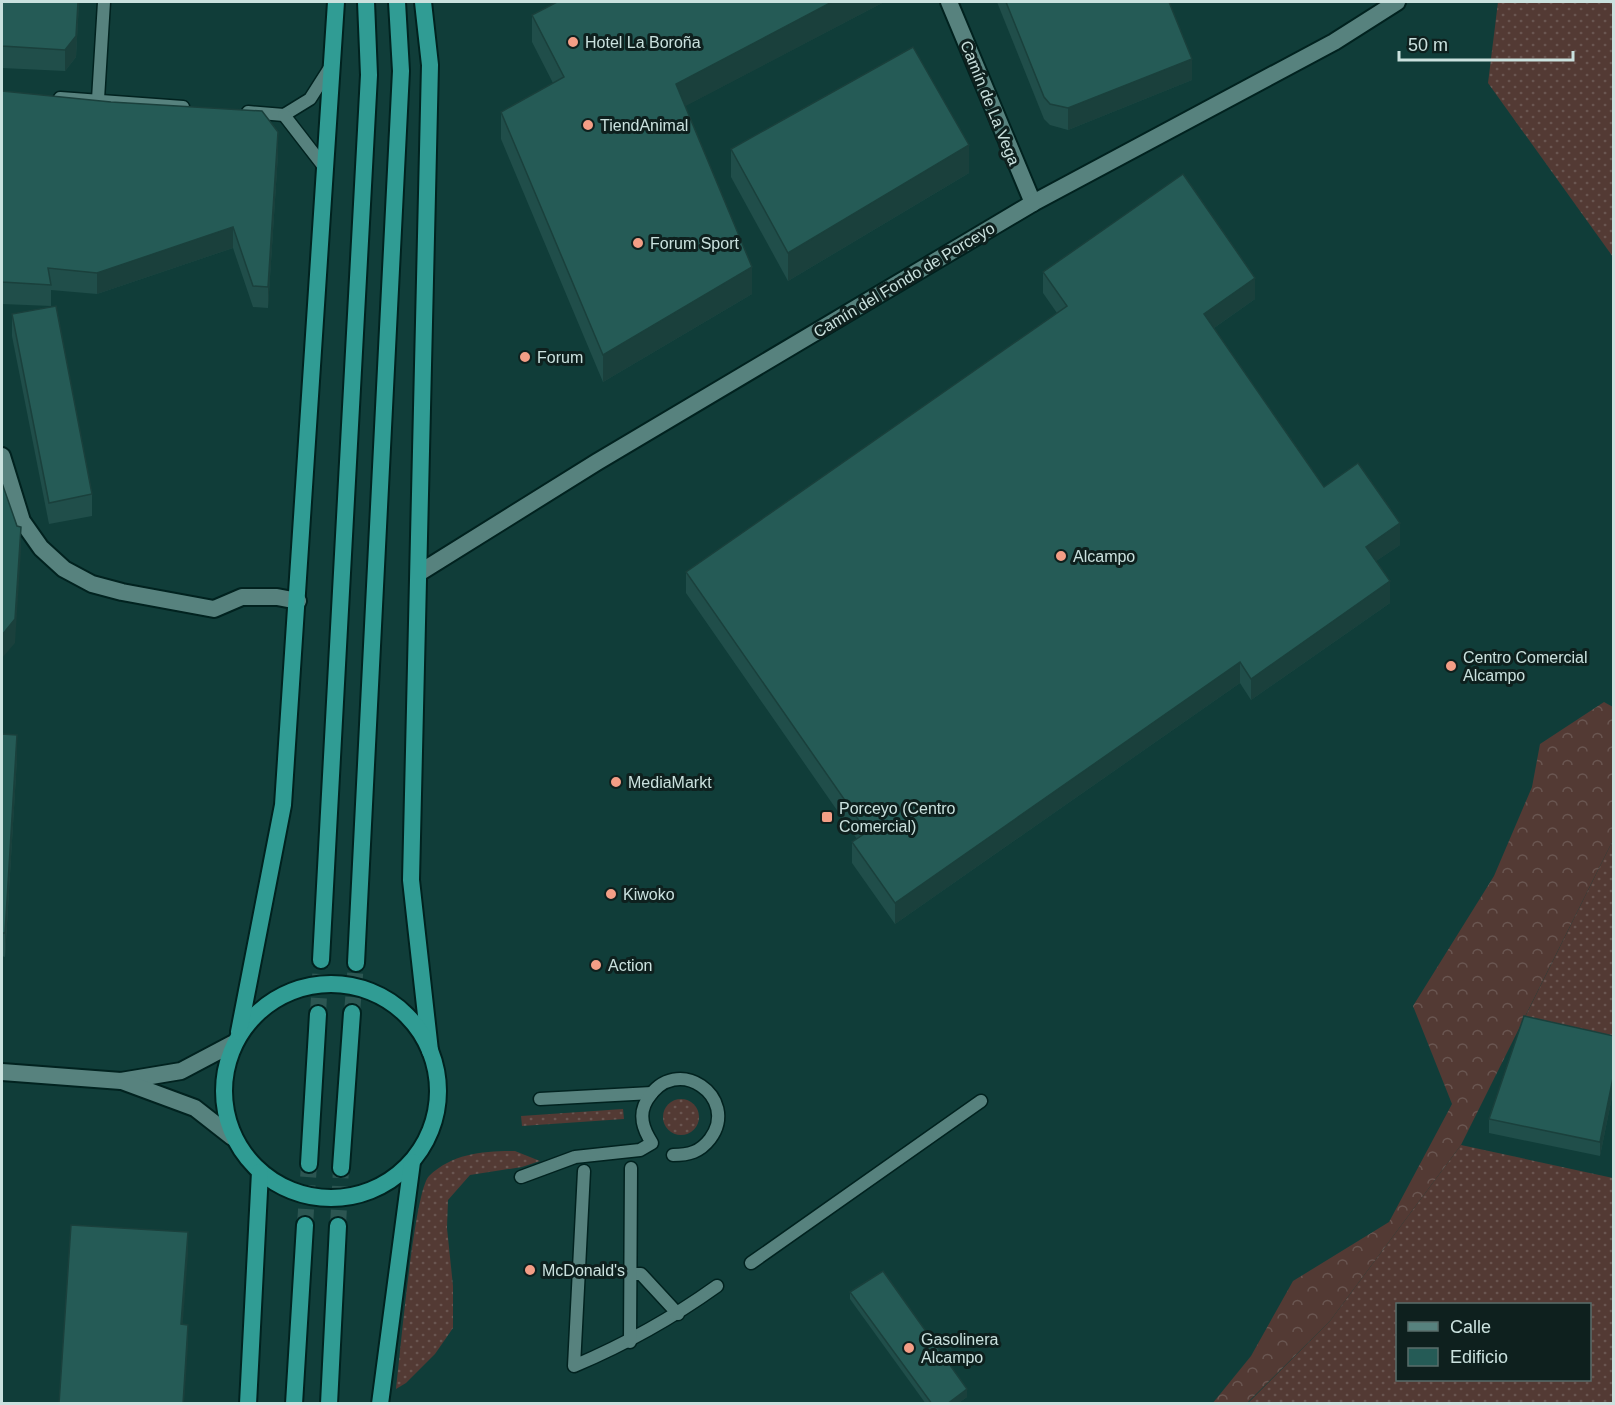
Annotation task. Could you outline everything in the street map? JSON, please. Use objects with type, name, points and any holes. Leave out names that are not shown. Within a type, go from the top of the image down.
[{"type":"highway","points":[[236,1038],[266,1005],[289,992],[317,984],[339,982],[359,986],[388,1002],[409,1019],[430,1051],[438,1071],[438,1110],[430,1135],[412,1162],[392,1180],[369,1192],[332,1199],[297,1193],[260,1172],[232,1137],[223,1105],[224,1079],[236,1038],[283,805],[336,2]]},
{"type":"highway","points":[[321,960],[369,75],[366,2]]},
{"type":"highway","points":[[356,963],[401,71],[397,2]]},
{"type":"highway","points":[[423,2],[430,65],[411,880],[430,1051]]},
{"type":"highway","points":[[341,1168],[352,1013]]},
{"type":"highway","points":[[309,1164],[318,1014]]},
{"type":"highway","points":[[380,1404],[412,1162]]},
{"type":"highway","points":[[248,1404],[260,1172]]},
{"type":"highway","points":[[294,1404],[305,1225]]},
{"type":"highway","points":[[329,1404],[338,1226]]},
{"type":"street","name":"Camín de La Vega","points":[[949,2],[1033,204]]},
{"type":"street","name":"Camín del Fondo de Porceyo","points":[[419,573],[576,475],[1033,204],[1334,42],[1397,2]]},
{"type":"street","points":[[2,456],[22,521],[41,548],[64,569],[92,584],[122,592],[214,609],[242,597],[277,597],[298,601]]},
{"type":"street","points":[[2,1072],[121,1081],[181,1071],[236,1038]]},
{"type":"street","points":[[121,1081],[195,1108],[232,1137]]},
{"type":"lane","points":[[98,99],[104,2]]},
{"type":"lane","points":[[237,111],[284,116],[310,99],[332,65]]},
{"type":"lane","points":[[44,98],[98,99],[191,107]]},
{"type":"lane","points":[[284,116],[325,168]]},
{"type":"lane","points":[[672,1080],[677,1066]]},
{"type":"lane","points":[[521,1177],[575,1157],[640,1150],[652,1143],[645,1132],[642,1119],[644,1107],[652,1093],[672,1080],[683,1078],[707,1089],[717,1110],[714,1134],[692,1153],[673,1155]]},
{"type":"lane","points":[[540,1099],[652,1093]]},
{"type":"lane","points":[[751,1263],[981,1101]]},
{"type":"lane","points":[[630,1342],[631,1168]]},
{"type":"lane","points":[[584,1171],[574,1366],[630,1342],[678,1314],[717,1286]]},
{"type":"lane","points":[[630,1274],[641,1274],[678,1314]]},
{"type":"green space","points":[[1498,2],[1613,2],[1613,257],[1488,83]]},
{"type":"green space","points":[[1604,702],[1613,707],[1613,840],[1461,1145],[1330,1321],[1247,1403],[1212,1404],[1251,1356],[1293,1281],[1389,1222],[1452,1104],[1413,1006],[1494,876],[1532,787],[1540,744]]},
{"type":"green space","points":[[1613,840],[1613,1047],[1520,1027]]},
{"type":"green space","points":[[681,1099],[694,1104],[699,1117],[694,1130],[681,1135],[668,1130],[663,1117],[668,1104]]},
{"type":"green space","points":[[623,1109],[624,1119],[522,1126],[521,1116]]},
{"type":"green space","points":[[1461,1145],[1613,1178],[1613,1403],[1247,1404],[1330,1321]]},
{"type":"green space","points":[[515,1151],[540,1161],[522,1167],[470,1175],[448,1200],[447,1228],[453,1286],[453,1328],[435,1354],[406,1383],[396,1389],[413,1242],[423,1188],[429,1176],[448,1162],[469,1155]]},
{"type":"building","points":[[2,2],[78,2],[76,36],[65,50],[2,46]]},
{"type":"building","points":[[557,2],[832,2],[676,84],[752,267],[603,355],[501,112],[564,77],[532,15]]},
{"type":"building","points":[[1006,2],[1169,2],[1192,59],[1068,108],[1050,104],[1044,97]]},
{"type":"building","points":[[913,47],[969,145],[788,253],[731,149]]},
{"type":"building","points":[[2,91],[111,102],[262,111],[278,132],[268,287],[253,286],[233,227],[97,273],[48,268],[51,285],[2,282]]},
{"type":"building","name":"Alcampo","points":[[1183,174],[1255,278],[1204,314],[1324,487],[1358,463],[1400,523],[1366,547],[1390,581],[1251,679],[1240,662],[895,903],[852,842],[867,832],[686,572],[1067,306],[1043,272]]},
{"type":"building","points":[[56,306],[92,494],[49,503],[12,314]]},
{"type":"building","points":[[2,483],[17,526],[21,527],[15,619],[2,635]]},
{"type":"building","points":[[2,734],[17,735],[5,933],[2,933]]},
{"type":"building","points":[[1524,1016],[1614,1036],[1614,1073],[1600,1142],[1489,1119]]},
{"type":"building","points":[[71,1225],[188,1232],[181,1324],[188,1325],[183,1404],[59,1404]]},
{"type":"building","name":"Gasolinera Alcampo","points":[[883,1271],[967,1389],[947,1404],[932,1404],[850,1292]]},
{"type":"tunnel","points":[[318,1014],[321,960]]},
{"type":"tunnel","points":[[352,1013],[356,963]]},
{"type":"tunnel","points":[[305,1225],[309,1164]]},
{"type":"tunnel","points":[[338,1226],[341,1168]]},
{"type":"place","name":"Hotel La Boroña","points":[[573,42]]},
{"type":"place","name":"TiendAnimal","points":[[588,125]]},
{"type":"place","name":"Forum Sport","points":[[638,243]]},
{"type":"place","name":"Forum","points":[[525,357]]},
{"type":"place","name":"Alcampo","points":[[1061,556]]},
{"type":"place","name":"Centro Comercial Alcampo","points":[[1451,666]]},
{"type":"place","name":"MediaMarkt","points":[[616,782]]},
{"type":"place","name":"Porceyo (Centro Comercial)","points":[[827,817]]},
{"type":"place","name":"Kiwoko","points":[[611,894]]},
{"type":"place","name":"Action","points":[[596,965]]},
{"type":"place","name":"McDonald's","points":[[530,1270]]},
{"type":"place","name":"Gasolinera Alcampo","points":[[909,1348]]}]
